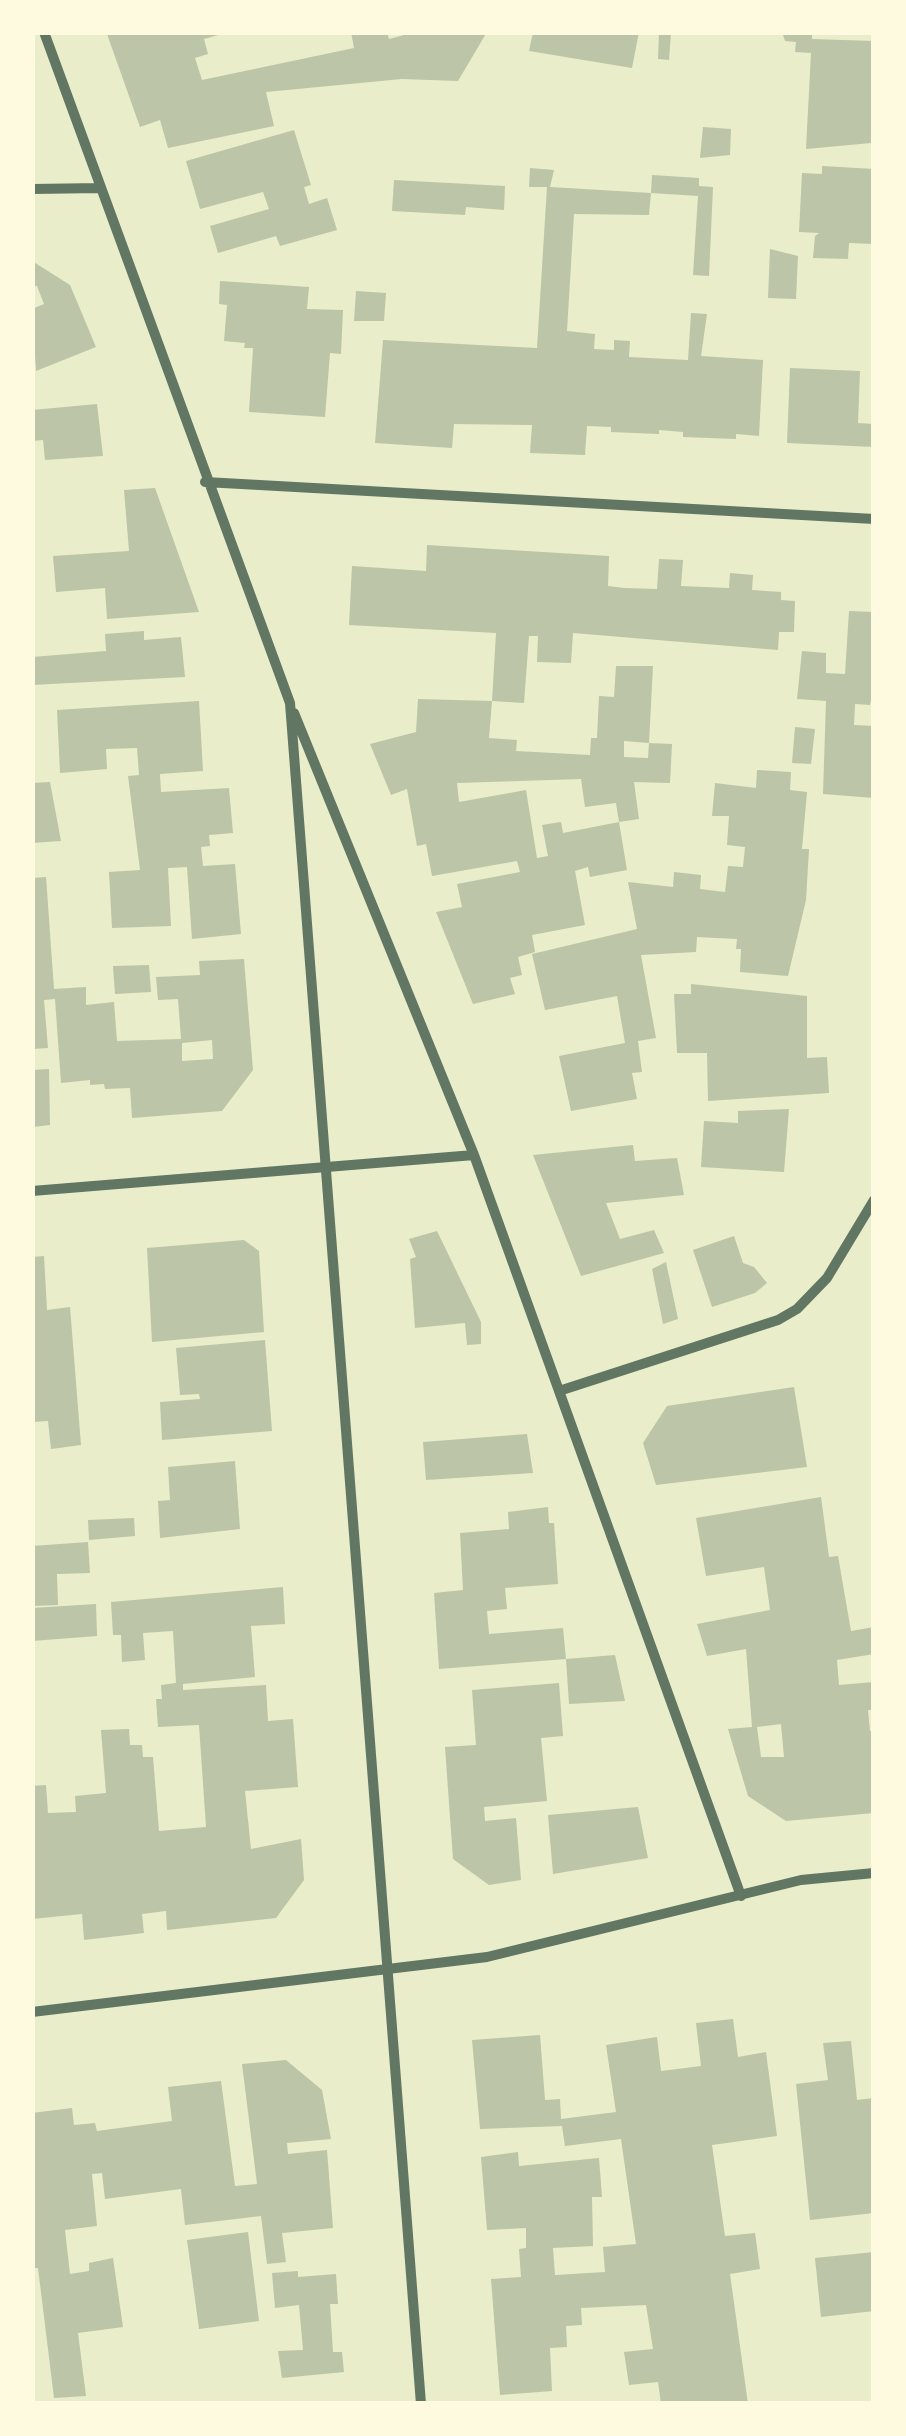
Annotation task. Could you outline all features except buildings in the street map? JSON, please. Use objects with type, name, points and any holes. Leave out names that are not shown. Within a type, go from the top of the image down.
[{"type":"street","points":[[44,32],[290,703],[474,1155],[741,1896]]},
{"type":"street","points":[[32,188],[101,188]]},
{"type":"street","points":[[206,482],[874,520]]},
{"type":"street","points":[[290,703],[420,2404]]},
{"type":"street","points":[[32,1191],[474,1155]]},
{"type":"street","points":[[559,1391],[778,1320],[797,1309],[827,1278],[874,1200]]},
{"type":"street","points":[[32,2012],[487,1958],[801,1880],[874,1873]]}]
